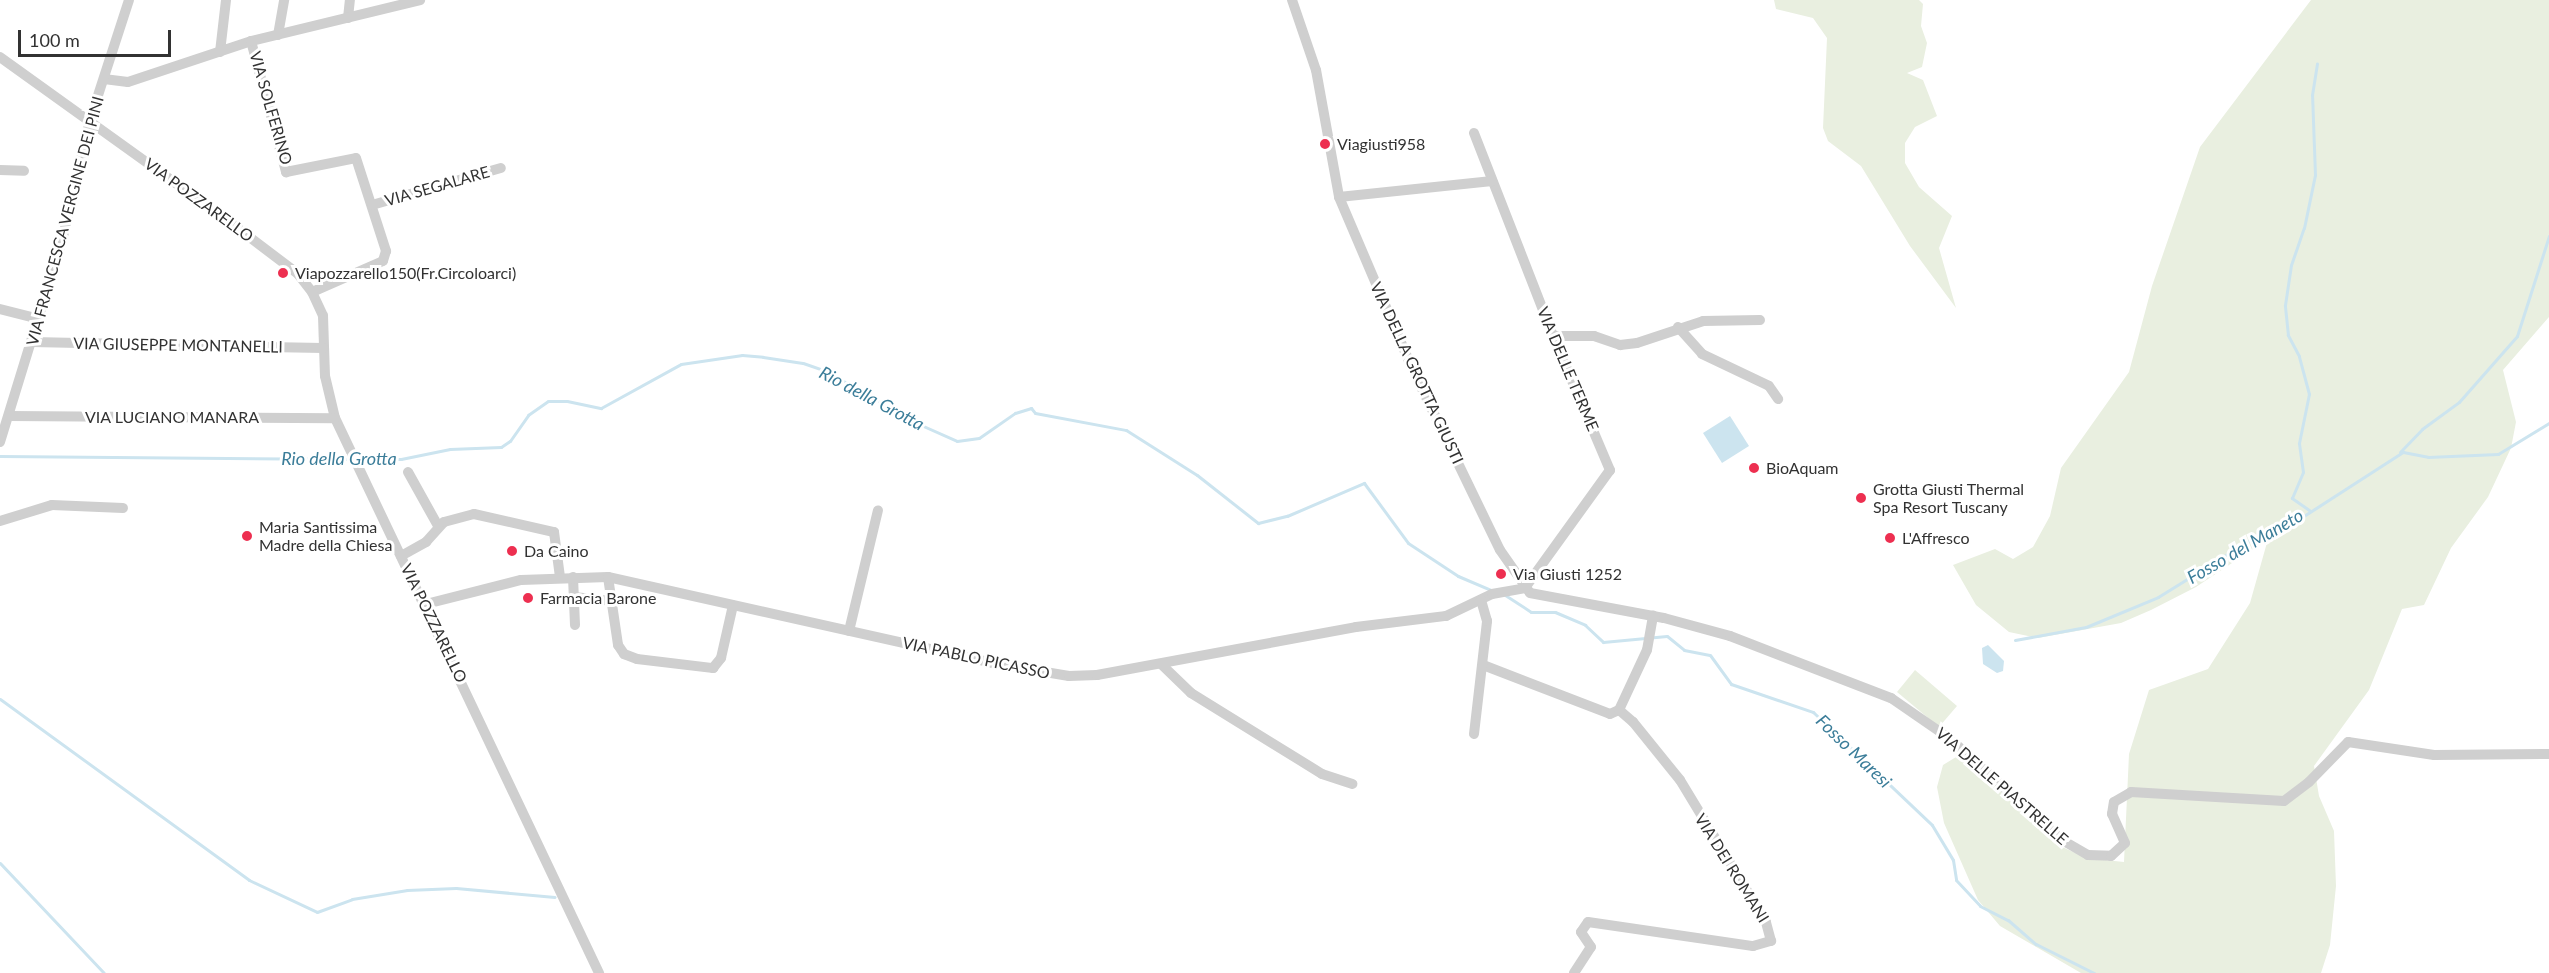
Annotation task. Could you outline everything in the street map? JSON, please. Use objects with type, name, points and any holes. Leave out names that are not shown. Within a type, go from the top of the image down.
[{"type":"street","name":"VIA FRANCESCA VERGINE DEI PINI","points":[[0,442],[39,319],[90,120],[129,0]]},
{"type":"street","points":[[220,52],[226,0]]},
{"type":"street","points":[[278,35],[284,0]]},
{"type":"street","points":[[348,18],[350,0]]},
{"type":"street","points":[[104,79],[128,82],[251,41],[420,0]]},
{"type":"street","name":"VIA DELLA GROTTA GIUSTI","points":[[1292,0],[1316,70],[1339,197],[1411,366],[1488,520],[1507,565],[1524,588]]},
{"type":"street","name":"VIA SOLFERINO","points":[[251,41],[286,172],[354,156],[358,160],[386,258],[312,292]]},
{"type":"street","name":"VIA POZZARELLO","points":[[0,57],[90,120],[298,274],[312,292],[323,316],[323,348],[334,418],[426,604],[599,973]]},
{"type":"street","name":"VIA DELLE TERME","points":[[1474,133],[1553,336],[1610,470],[1524,588]]},
{"type":"street","name":"VIA SEGALARE","points":[[372,205],[501,168]]},
{"type":"street","points":[[0,170],[24,171]]},
{"type":"street","points":[[1339,197],[1492,181]]},
{"type":"street","points":[[0,309],[39,319]]},
{"type":"street","points":[[1553,336],[1594,336],[1620,345],[1637,343],[1678,327],[1703,321],[1760,320]]},
{"type":"street","points":[[1678,327],[1702,354],[1769,386],[1778,399]]},
{"type":"street","name":"VIA GIUSEPPE MONTANELLI","points":[[32,342],[323,348]]},
{"type":"street","name":"VIA LUCIANO MANARA","points":[[9,416],[334,418]]},
{"type":"street","points":[[408,472],[438,526]]},
{"type":"street","points":[[0,521],[52,505],[123,508]]},
{"type":"street","points":[[849,631],[878,510]]},
{"type":"street","points":[[401,556],[426,542],[438,526],[474,514],[546,528],[557,539],[560,576]]},
{"type":"street","name":"VIA PABLO PICASSO","points":[[426,604],[521,580],[560,576],[608,577],[1048,674],[1097,675],[1356,627],[1446,616],[1492,594],[1524,588]]},
{"type":"street","points":[[573,577],[575,625]]},
{"type":"street","points":[[608,577],[616,638],[624,654],[708,669],[721,658],[733,605]]},
{"type":"street","points":[[1483,665],[1610,714],[1619,710],[1622,697],[1647,650],[1653,616],[1538,597],[1524,588]]},
{"type":"street","points":[[574,597],[611,601]]},
{"type":"street","points":[[1474,734],[1487,621],[1481,600]]},
{"type":"street","name":"VIA DELLE PIASTRELLE","points":[[1653,616],[1730,636],[1891,698],[1950,738],[2062,840],[2088,855],[2111,856],[2125,843],[2112,814],[2114,801],[2131,792],[2284,801],[2309,782],[2348,742],[2434,754],[2549,754]]},
{"type":"street","points":[[1161,664],[1191,693],[1322,774],[1352,784]]},
{"type":"street","name":"VIA DEI ROMANI","points":[[1574,973],[1591,947],[1581,932],[1588,922],[1753,946],[1771,941],[1766,922],[1680,780],[1633,722],[1619,710]]},
{"type":"green space","points":[[1774,0],[1919,0],[1923,4],[1921,26],[1927,43],[1922,67],[1907,73],[1923,80],[1937,116],[1915,127],[1905,143],[1905,163],[1919,187],[1952,216],[1939,248],[1956,308],[1910,246],[1861,166],[1828,141],[1823,128],[1827,38],[1813,18],[1776,9]]},
{"type":"green space","points":[[2311,0],[2549,0],[2549,317],[2503,370],[2516,422],[2511,448],[2488,497],[2451,548],[2424,605],[2402,609],[2369,690],[2314,766],[2319,796],[2334,831],[2336,886],[2330,945],[2321,973],[2081,973],[2000,926],[1978,900],[1944,823],[1937,787],[1943,765],[1961,754],[2056,844],[2086,858],[2124,862],[2129,754],[2149,690],[2208,669],[2250,603],[2268,539],[2196,587],[2121,623],[2038,638],[2009,632],[1976,605],[1953,565],[1995,549],[2013,559],[2033,547],[2050,516],[2061,468],[2129,372],[2152,286],[2200,147]]},
{"type":"green space","points":[[1915,670],[1957,706],[1939,727],[1897,692]]},
{"type":"water","points":[[1730,416],[1749,446],[1722,463],[1703,433]]},
{"type":"water","points":[[1988,645],[2004,661],[2003,671],[1997,673],[1983,664],[1982,648]]},
{"type":"waterway","name":"Fosso del Maneto","points":[[2309,510],[2292,498],[2303,472],[2299,443],[2309,394],[2299,356],[2288,335],[2285,305],[2291,265],[2304,228],[2315,175],[2312,95],[2317,63]]},
{"type":"waterway","points":[[2400,452],[2422,429],[2459,402],[2517,336],[2549,236]]},
{"type":"waterway","name":"Rio della Grotta","points":[[359,459],[401,459],[450,449],[501,447],[510,441],[528,415],[548,401],[567,401],[601,408],[681,364],[742,355],[763,357],[803,363],[826,371],[912,421],[957,441],[979,438],[1015,413],[1031,408],[1035,413],[1126,430],[1197,475],[1258,523],[1287,516],[1364,483],[1408,543],[1458,576],[1493,591]]},
{"type":"waterway","name":"Fosso del Maneto","points":[[2015,640],[2086,627],[2158,597],[2263,532],[2299,519],[2403,452],[2428,457],[2498,454],[2549,423]]},
{"type":"waterway","name":"Rio della Grotta","points":[[0,456],[352,459]]},
{"type":"waterway","name":"Fosso Maresi","points":[[1505,595],[1531,612],[1555,612],[1585,625],[1603,642],[1667,636],[1684,650],[1710,655],[1731,684],[1813,712],[1932,825],[1953,860],[1956,880],[1980,906],[2008,920],[2036,944],[2094,973]]},
{"type":"waterway","points":[[0,699],[249,880],[317,912],[352,899],[407,890],[456,888],[555,897]]},
{"type":"waterway","points":[[0,863],[104,973]]},
{"type":"place","name":"Viagiusti958","points":[[1325,144]]},
{"type":"place","name":"Viapozzarello150(Fr.Circoloarci)","points":[[283,273]]},
{"type":"place","name":"BioAquam","points":[[1754,468]]},
{"type":"place","name":"Grotta Giusti Thermal Spa Resort Tuscany","points":[[1861,498]]},
{"type":"place","name":"Maria Santissima Madre della Chiesa","points":[[247,536]]},
{"type":"place","name":"L'Affresco","points":[[1890,538]]},
{"type":"place","name":"Da Caino","points":[[512,551]]},
{"type":"place","name":"Via Giusti 1252","points":[[1501,574]]},
{"type":"place","name":"Farmacia Barone","points":[[528,598]]}]
